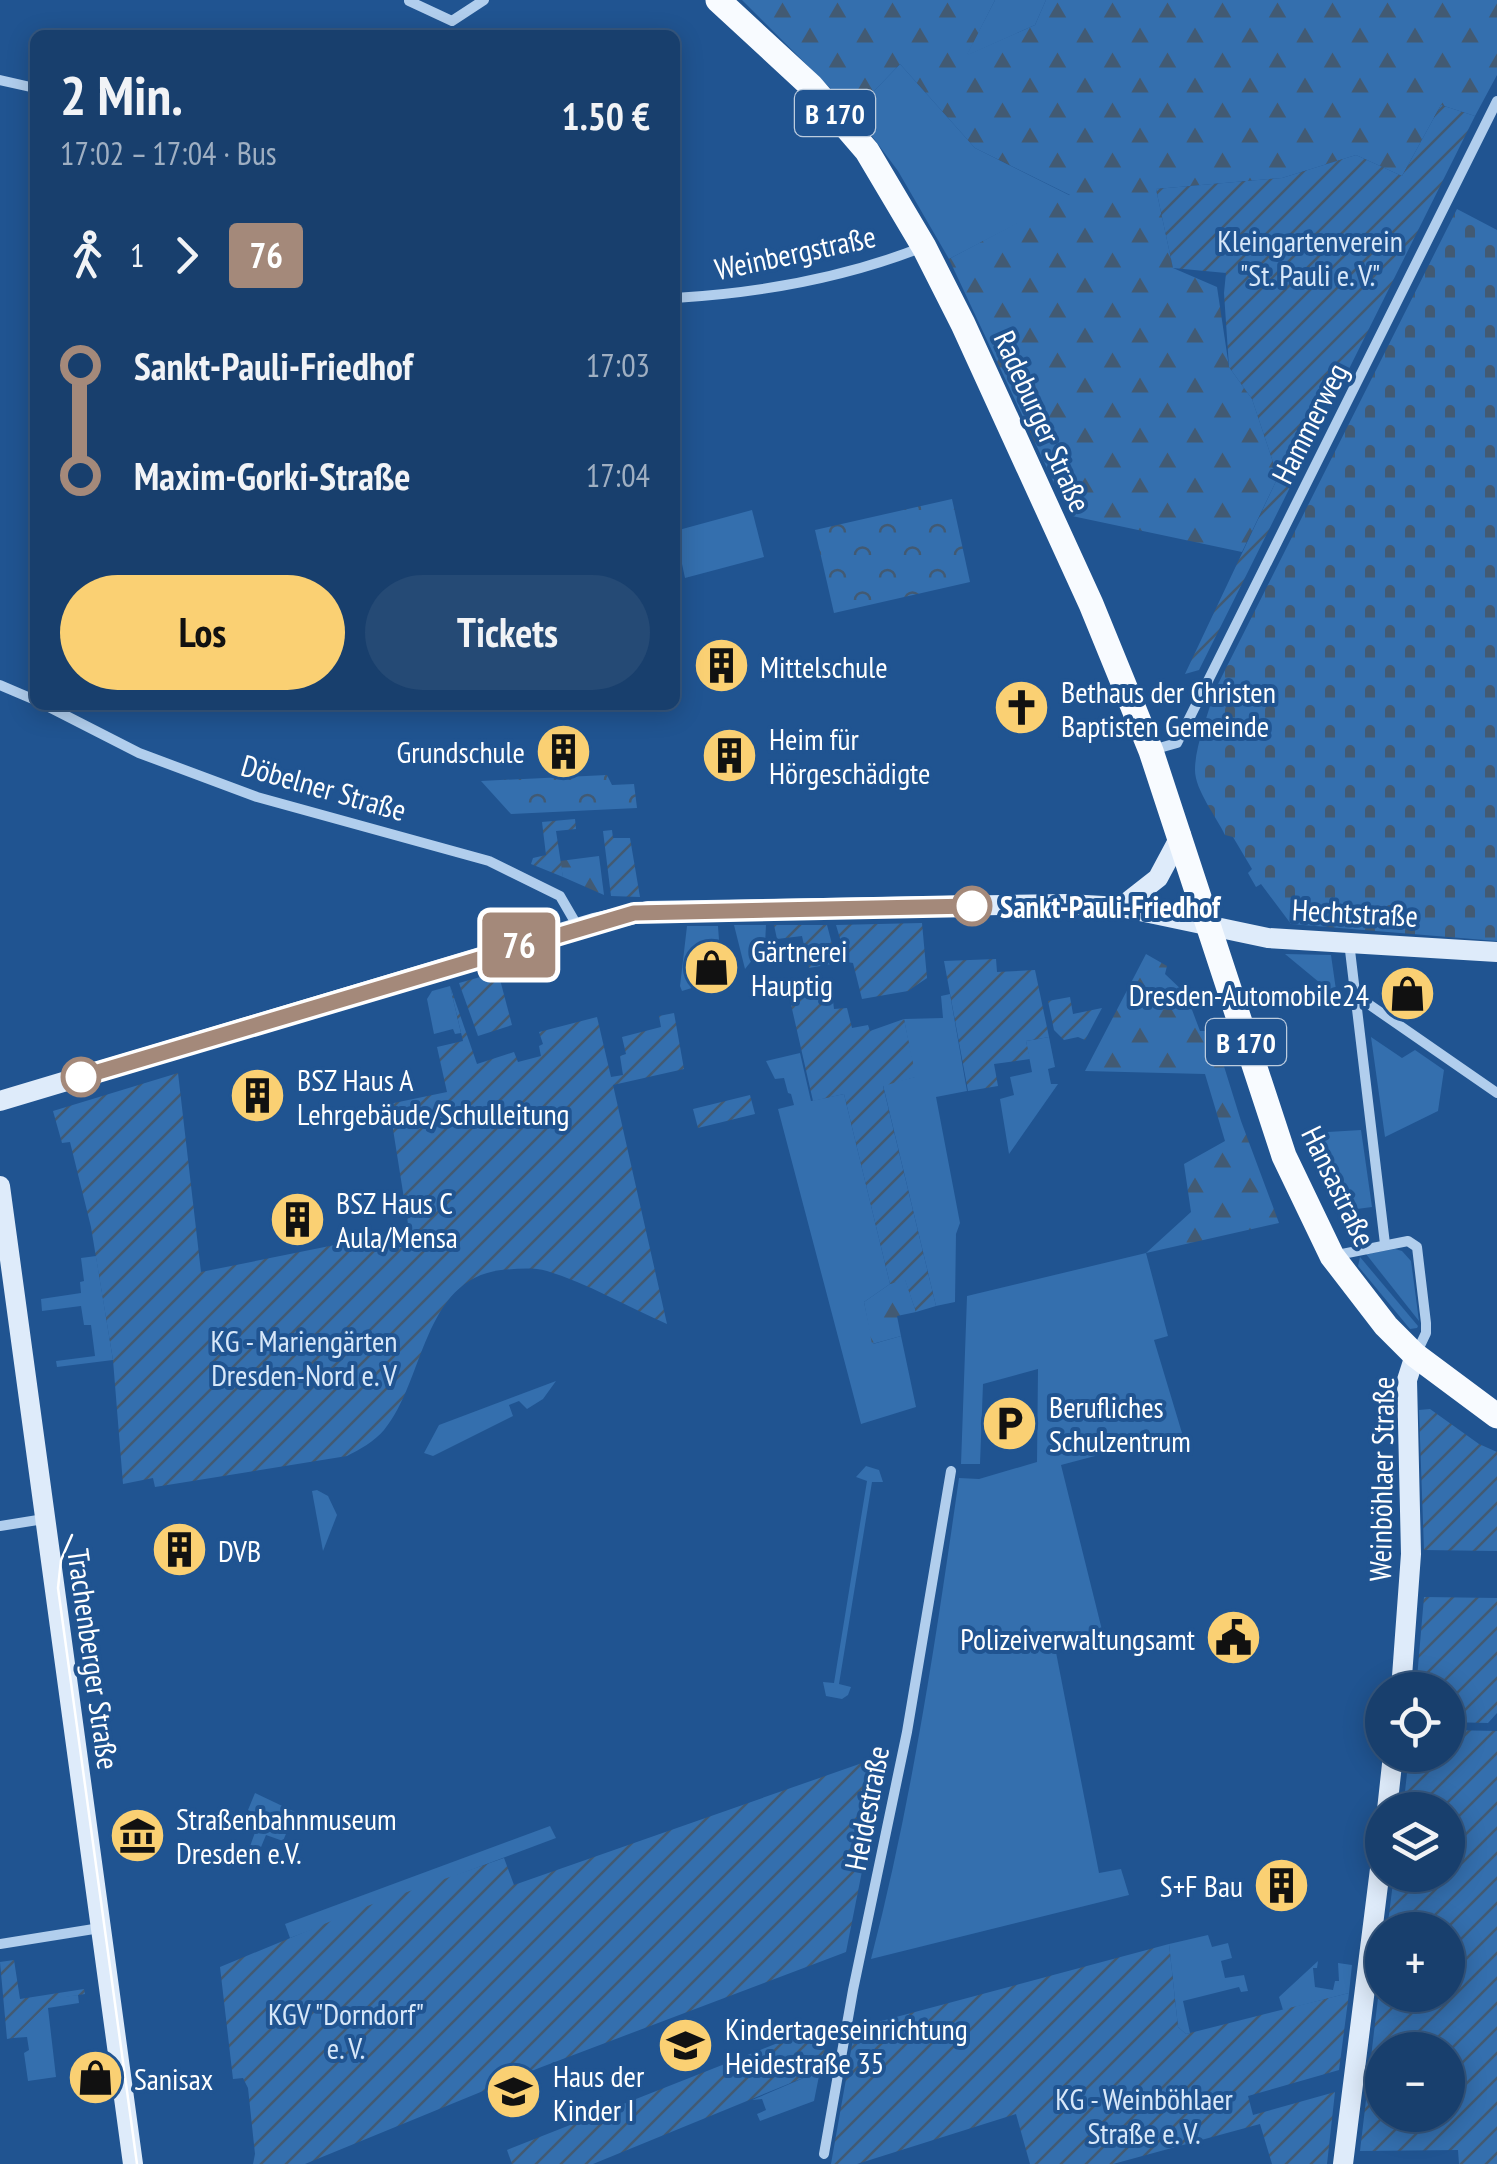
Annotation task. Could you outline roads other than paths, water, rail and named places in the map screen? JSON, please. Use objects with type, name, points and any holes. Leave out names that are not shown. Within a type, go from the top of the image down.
[{"type":"main road","name":"Radeburger Straße","points":[[718,0],[790,66],[856,137],[924,246],[1090,604],[1151,751],[1210,928]]},
{"type":"main road","name":"Hansastraße","points":[[1210,928],[1284,1156],[1332,1256],[1386,1326],[1416,1355],[1497,1416]]},
{"type":"street","points":[[409,1],[452,21],[484,0]]},
{"type":"street","points":[[0,80],[30,87]]},
{"type":"street","name":"Hammerweg","points":[[1151,751],[1177,742],[1497,101]]},
{"type":"street","name":"Weinbergstraße","points":[[680,297],[800,283],[857,270],[924,246]]},
{"type":"street","points":[[0,684],[30,698]]},
{"type":"street","name":"Döbelner Straße","points":[[55,710],[139,752],[256,797],[489,861],[560,896],[578,927]]},
{"type":"street","points":[[1121,907],[1158,878],[1180,836]]},
{"type":"street","name":"Hechtstraße","points":[[0,1101],[578,927],[648,912],[1067,904],[1121,907],[1268,938],[1497,952]]},
{"type":"street","points":[[1332,1256],[1385,1244],[1349,940]]},
{"type":"street","points":[[1354,994],[1497,1093]]},
{"type":"street","name":"Trachenberger Straße","points":[[0,1186],[133,2164]]},
{"type":"street","name":"Weinböhlaer Straße","points":[[1385,1244],[1408,1241],[1417,1247],[1426,1323],[1426,1333],[1408,1380],[1411,1554],[1401,1672]]},
{"type":"street","name":"Heidestraße","points":[[824,2154],[853,1990],[907,1732],[951,1471]]},
{"type":"street","points":[[0,1526],[44,1519]]},
{"type":"street","points":[[1343,2164],[1377,1892]]},
{"type":"street","points":[[0,1944],[101,1928]]},
{"type":"tram line","points":[[72,1535],[61,1560],[58,1588],[137,2164]]},
{"type":"place","name":"Mittelschule","points":[[721,666]]},
{"type":"place","name":"Bethaus der Christen Baptisten Gemeinde","points":[[1022,708]]},
{"type":"place","name":"Grundschule","points":[[564,751]]},
{"type":"place","name":"Heim für Hörgeschädigte","points":[[730,755]]},
{"type":"place","name":"Sankt-Pauli-Friedhof","points":[[972,906]]},
{"type":"place","name":"Gärtnerei Hauptig","points":[[712,967]]},
{"type":"place","name":"Dresden-Automobile24","points":[[1408,994]]},
{"type":"place","name":"BSZ Haus A Lehrgebäude/Schulleitung","points":[[258,1096]]},
{"type":"place","name":"BSZ Haus C Aula/Mensa","points":[[297,1219]]},
{"type":"place","name":"Berufliches Schulzentrum","points":[[1010,1423]]},
{"type":"place","name":"DVB","points":[[179,1550]]},
{"type":"place","name":"Polizeiverwaltungsamt","points":[[1234,1638]]},
{"type":"place","name":"Straßenbahnmuseum Dresden e.V.","points":[[137,1835]]},
{"type":"place","name":"S+F Bau","points":[[1282,1885]]},
{"type":"place","name":"Kindertageseinrichtung Heidestraße 35","points":[[686,2045]]},
{"type":"place","name":"Sanisax","points":[[95,2078]]},
{"type":"place","name":"Haus der Kinder I","points":[[514,2092]]},
{"type":"park label","name":"Kleingartenverein \"St. Pauli e. V.\"","points":[[1310,257]]},
{"type":"park label","name":"KG - Mariengärten Dresden-Nord e. V","points":[[304,1357]]},
{"type":"park label","name":"KGV \"Dorndorf\" e. V.","points":[[346,2030]]},
{"type":"park label","name":"KG - Weinböhlaer Straße e. V.","points":[[1144,2115]]}]
